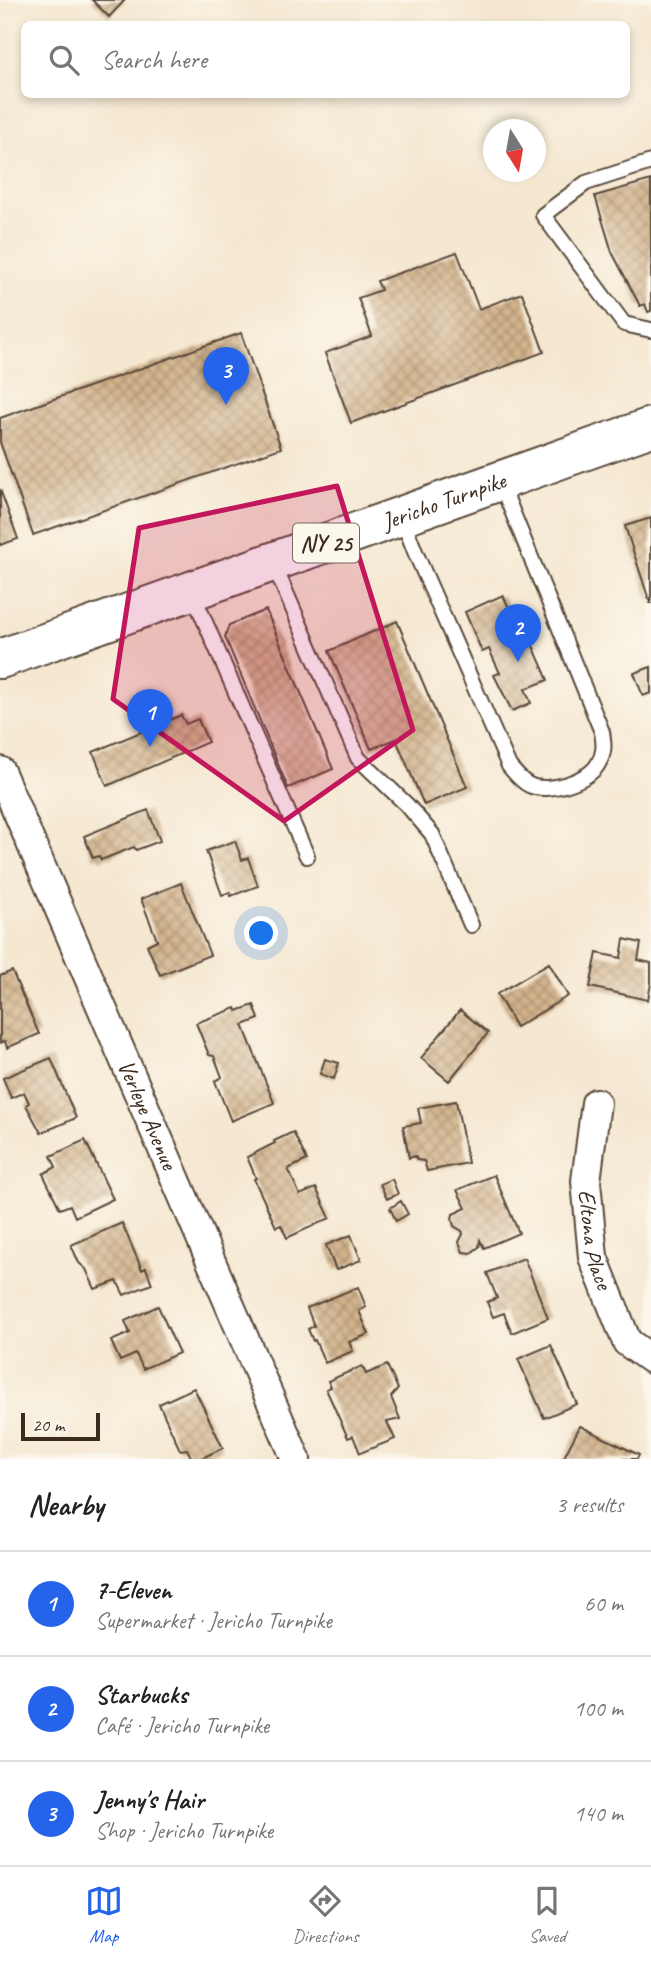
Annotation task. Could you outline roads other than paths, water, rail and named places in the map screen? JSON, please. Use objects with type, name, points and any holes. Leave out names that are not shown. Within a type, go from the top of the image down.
[{"type":"main road","name":"Jericho Turnpike","points":[[0,659],[651,427]]},
{"type":"street","name":"Verleye Avenue","points":[[0,771],[296,1459]]},
{"type":"street","name":"Eltona Place","points":[[596,1103],[586,1181],[593,1257],[627,1342],[651,1359]]},
{"type":"lane","points":[[651,162],[586,183],[543,215],[624,324],[651,330]]},
{"type":"lane","points":[[401,517],[509,766],[530,786],[550,789],[579,780],[597,766],[604,749],[602,732],[500,481]]},
{"type":"lane","points":[[272,562],[358,758],[407,805],[432,834],[471,925]]},
{"type":"lane","points":[[192,590],[307,856]]},
{"type":"place","name":"Jenny's Hair","points":[[226,405]]},
{"type":"place","name":"Starbucks","points":[[518,662]]},
{"type":"place","name":"7-Eleven","points":[[150,747]]}]
